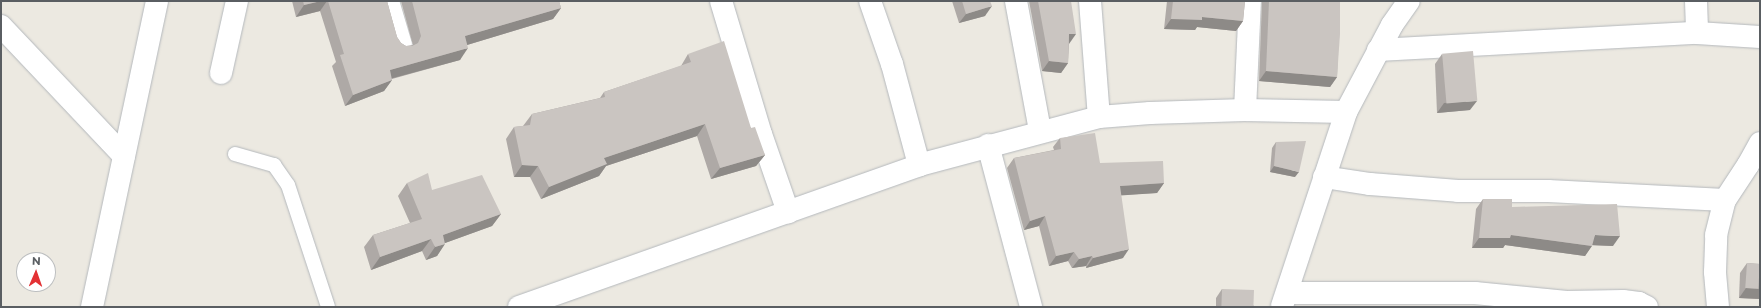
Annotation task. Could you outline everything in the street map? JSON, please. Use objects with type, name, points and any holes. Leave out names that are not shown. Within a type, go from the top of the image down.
[{"type":"street","points":[[92,307],[156,9],[140,1]]},
{"type":"street","points":[[221,73],[237,1]]},
{"type":"street","points":[[388,1],[401,45]]},
{"type":"street","points":[[721,1],[761,134],[788,212]]},
{"type":"street","points":[[870,1],[892,64],[919,165]]},
{"type":"street","points":[[1016,1],[1040,131]]},
{"type":"street","points":[[1090,1],[1099,117]]},
{"type":"street","points":[[1245,110],[1250,1]]},
{"type":"street","points":[[1388,1],[1392,25]]},
{"type":"street","points":[[1409,1],[1392,25],[1346,112],[1284,300],[1475,293],[1567,302],[1623,301],[1639,303],[1647,307]]},
{"type":"street","points":[[1696,1],[1697,32]]},
{"type":"street","points":[[1,26],[124,156]]},
{"type":"street","points":[[1378,50],[1478,46],[1697,32],[1760,37]]},
{"type":"street","points":[[519,307],[919,165],[1040,131],[1099,117],[1150,113],[1245,110],[1346,112]]},
{"type":"street","points":[[1718,307],[1715,272],[1716,235],[1725,200],[1748,165],[1760,143]]},
{"type":"street","points":[[988,145],[1031,307]]},
{"type":"street","points":[[1324,177],[1370,184],[1458,191],[1548,190],[1725,200]]},
{"type":"lane","points":[[234,154],[274,165],[288,185],[328,307]]},
{"type":"building","points":[[303,1],[321,1],[304,5]]},
{"type":"building","points":[[328,1],[387,1],[397,37],[401,43],[406,46],[412,46],[418,43],[421,36],[412,1],[559,1],[561,8],[465,36],[468,48],[390,70],[392,80],[353,95],[340,55],[344,54]]},
{"type":"building","points":[[962,1],[990,1],[992,6],[966,14]]},
{"type":"building","points":[[1038,1],[1071,1],[1076,34],[1069,34],[1068,63],[1049,61]]},
{"type":"building","points":[[1173,1],[1245,1],[1243,21],[1202,17],[1202,20],[1171,19]]},
{"type":"building","points":[[1269,1],[1340,1],[1340,34],[1337,77],[1266,71]]},
{"type":"building","points":[[724,41],[751,128],[755,127],[765,155],[720,168],[705,124],[604,158],[607,164],[549,187],[538,166],[522,165],[514,127],[530,125],[532,114],[605,97],[604,92],[691,62],[688,54]]},
{"type":"building","points":[[1473,51],[1477,101],[1446,104],[1442,54]]},
{"type":"building","points":[[1095,133],[1100,163],[1163,161],[1164,183],[1120,186],[1129,249],[1093,258],[1092,256],[1079,259],[1074,252],[1056,256],[1045,216],[1030,221],[1014,158],[1061,149],[1060,138]]},
{"type":"building","points":[[1306,141],[1299,172],[1274,166],[1276,142]]},
{"type":"building","points":[[428,173],[432,190],[482,175],[501,214],[443,235],[445,244],[435,247],[431,239],[380,257],[373,235],[422,219],[407,183]]},
{"type":"building","points":[[1483,199],[1512,199],[1512,207],[1617,204],[1620,236],[1595,235],[1592,246],[1511,235],[1510,238],[1479,238]]},
{"type":"building","points":[[1747,263],[1760,264],[1758,289],[1745,288]]},
{"type":"building","points":[[1222,289],[1254,290],[1253,307],[1221,307]]}]
